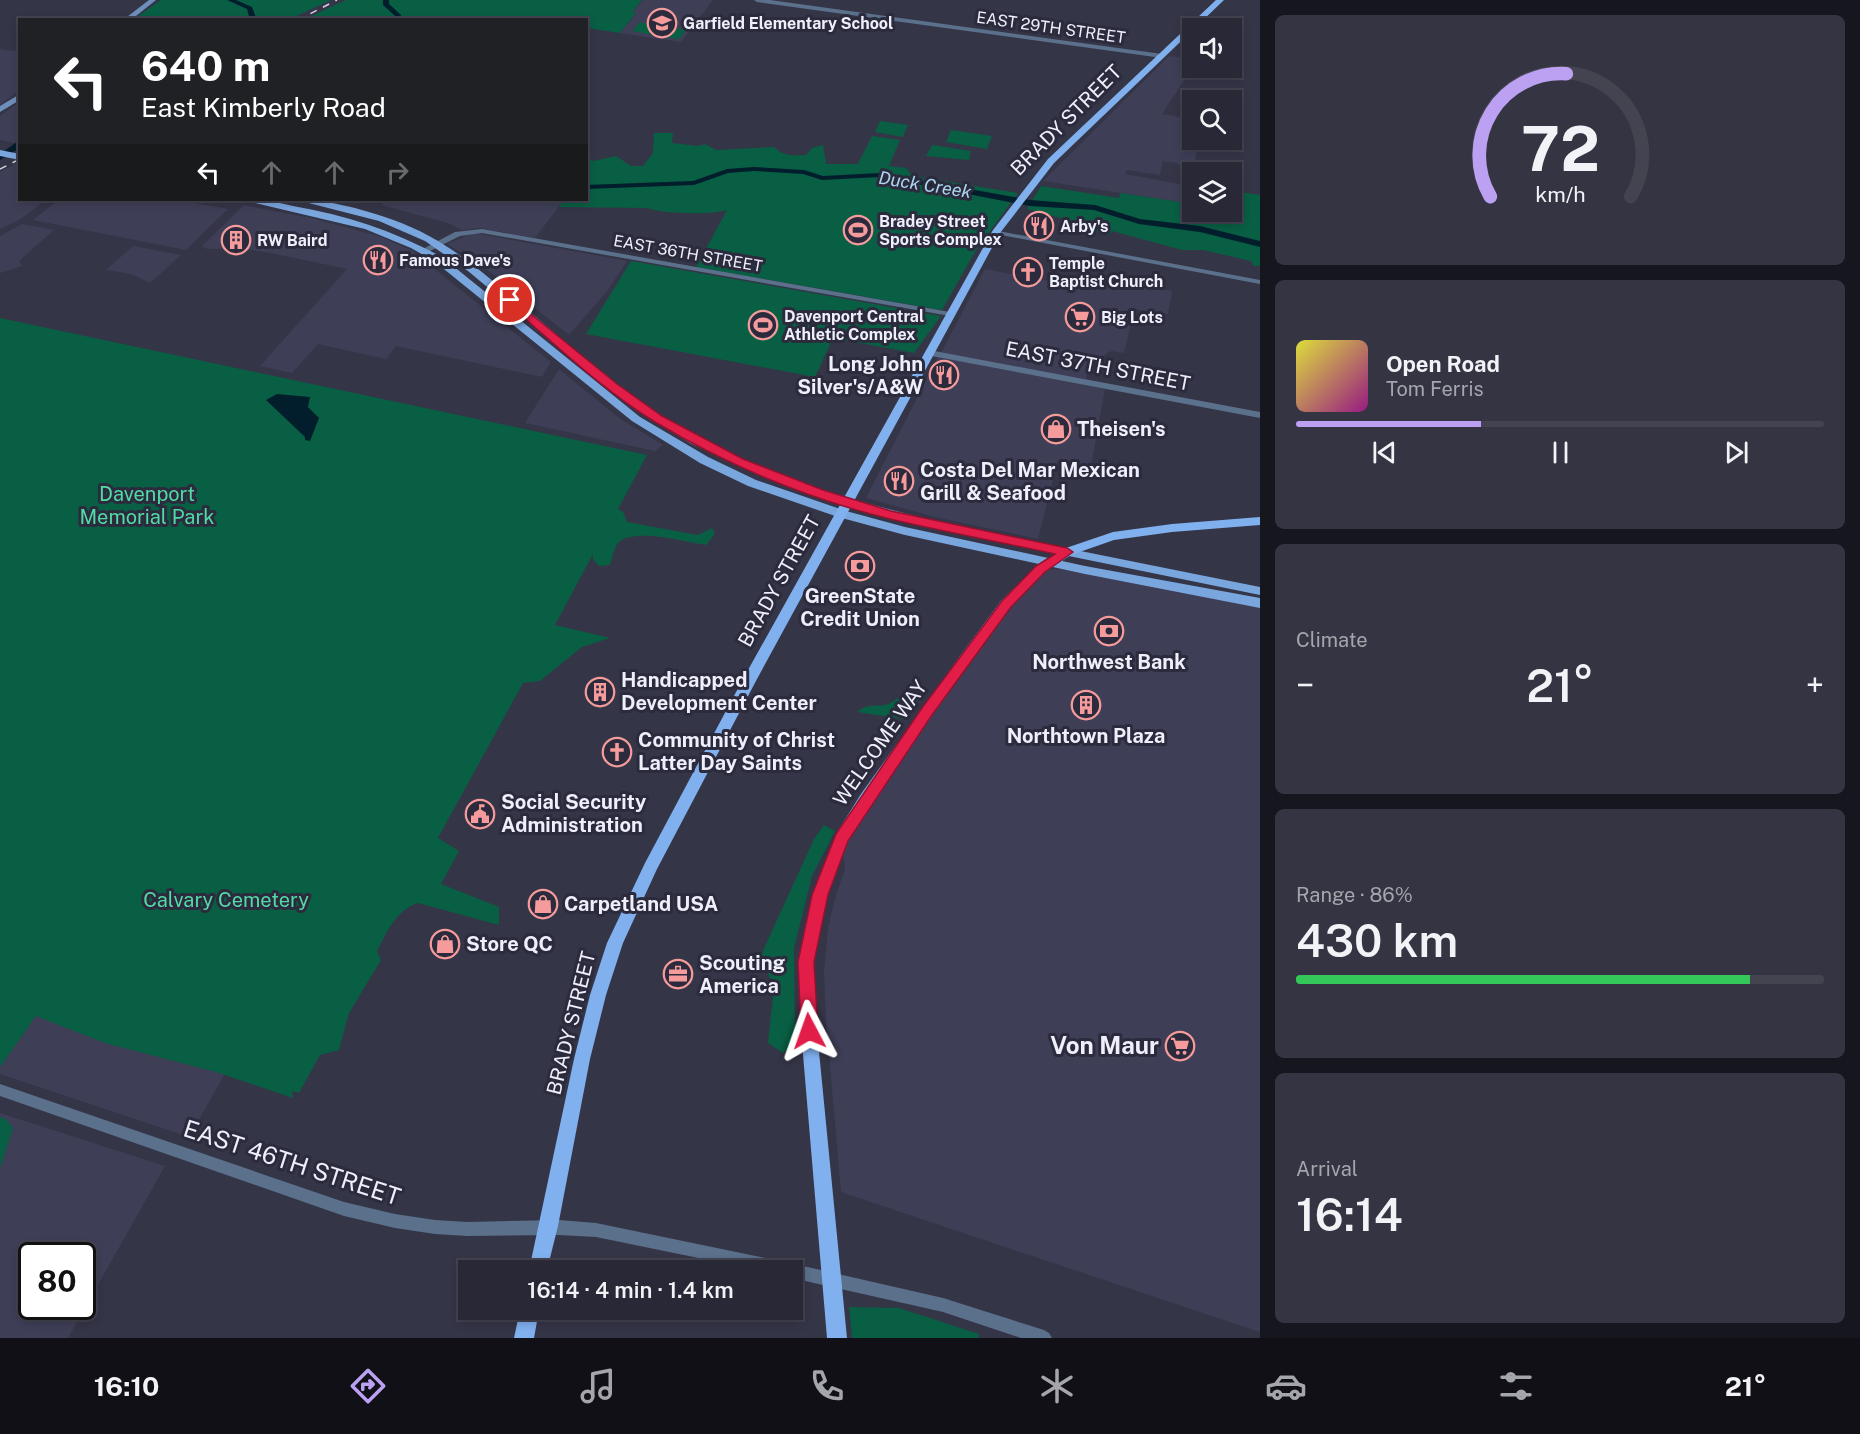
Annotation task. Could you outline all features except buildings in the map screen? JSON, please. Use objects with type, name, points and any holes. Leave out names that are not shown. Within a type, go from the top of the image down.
[{"type":"highway","name":"BRADY STREET","points":[[540,1260],[579,1070],[598,995],[615,943],[661,845],[996,232],[1057,154],[1220,0]]},
{"type":"highway","name":"WELCOME WAY","points":[[837,1338],[806,962],[820,895],[841,838],[866,798],[999,613],[1023,586],[1050,562],[1067,552],[1097,540],[1121,535],[1260,520]]},
{"type":"highway","points":[[524,1338],[528,1320]]},
{"type":"main road","points":[[129,18],[153,0]]},
{"type":"main road","points":[[0,110],[18,97]]},
{"type":"main road","points":[[2,148],[18,154]]},
{"type":"main road","points":[[252,201],[359,223],[394,235],[423,250],[438,259],[609,399],[658,435],[752,483],[845,508],[1067,552],[1260,603]]},
{"type":"main road","points":[[302,201],[378,218],[412,231],[437,244],[495,288],[613,386],[658,419],[739,461],[845,508],[905,531],[1050,562],[1195,584],[1260,591]]},
{"type":"street","name":"EAST 29TH STREET","points":[[757,0],[1162,56]]},
{"type":"street","name":"EAST 36TH STREET","points":[[423,250],[458,234],[482,231],[950,315]]},
{"type":"street","points":[[996,232],[1260,282]]},
{"type":"street","name":"EAST 37TH STREET","points":[[929,353],[1260,415]]},
{"type":"street","name":"EAST 46TH STREET","points":[[0,1090],[344,1209],[381,1219],[448,1228],[549,1226],[596,1230],[739,1260]]},
{"type":"street","name":"EAST 46TH STREET","points":[[803,1274],[943,1305],[1044,1338]]},
{"type":"shaded area","name":"Garfield Elementary School","points":[[643,0],[713,0],[681,42],[620,33],[636,14],[631,13]]},
{"type":"shaded area","points":[[0,49],[18,52],[18,92],[0,105]]},
{"type":"shaded area","points":[[1169,56],[1182,58],[1182,78],[1186,78],[1162,114],[1182,117],[1182,150],[1197,150],[1195,162],[1182,162],[1182,164],[1163,161],[1160,175],[1127,170],[1125,174],[1182,184],[1182,202],[1043,181]]},
{"type":"shaded area","points":[[18,103],[18,144],[0,140],[0,116]]},
{"type":"shaded area","points":[[18,163],[18,201],[45,201],[19,220],[0,229],[0,172]]},
{"type":"shaded area","points":[[57,201],[184,201],[228,209],[186,250],[33,220]]},
{"type":"shaded area","points":[[385,201],[563,201],[535,238],[479,228],[462,230],[448,223],[381,205]]},
{"type":"shaded area","points":[[244,205],[315,219],[382,237],[412,251],[551,362],[542,377],[396,346],[386,359],[318,344],[292,373],[260,366],[347,269],[240,248],[207,249],[202,246]]},
{"type":"shaded area","points":[[22,224],[54,230],[19,261],[22,266],[0,273],[0,236]]},
{"type":"shaded area","points":[[471,234],[627,261],[608,290],[569,335],[481,265],[447,244]]},
{"type":"shaded area","points":[[133,246],[181,255],[150,283],[131,274],[106,270]]},
{"type":"shaded area","points":[[985,269],[1075,286],[1079,275],[1172,291],[1168,314],[1134,309],[1124,353],[1111,351],[1089,364],[1086,379],[941,353]]},
{"type":"shaded area","points":[[938,357],[1105,389],[1091,466],[1058,460],[1038,539],[935,517],[866,498]]},
{"type":"shaded area","points":[[559,369],[619,418],[663,445],[655,451],[525,423]]},
{"type":"shaded area","points":[[277,394],[310,397],[308,407],[319,418],[310,441],[305,440],[305,437],[266,400]]},
{"type":"shaded area","points":[[1041,569],[1085,570],[1260,603],[1260,1332],[841,1192],[824,971],[828,928],[845,869],[841,838],[927,712]]},
{"type":"shaded area","points":[[39,1010],[227,1070],[189,1137],[0,1074],[0,1067]]},
{"type":"shaded area","points":[[0,1113],[165,1166],[96,1288],[96,1242],[18,1242],[18,1320],[78,1320],[68,1338],[0,1338]]},
{"type":"green space","points":[[161,0],[331,0],[292,18],[135,18]]},
{"type":"green space","points":[[346,0],[642,0],[632,12],[636,13],[620,33],[588,28],[588,18],[307,18]]},
{"type":"green space","points":[[640,22],[659,27],[687,29],[680,38],[676,39],[632,31]]},
{"type":"green space","points":[[880,121],[908,125],[903,137],[875,132]]},
{"type":"green space","points":[[951,130],[992,136],[987,149],[946,142]]},
{"type":"green space","points":[[654,133],[673,133],[672,143],[698,146],[705,144],[716,150],[774,147],[785,154],[806,155],[812,148],[823,145],[826,164],[858,164],[872,136],[900,140],[889,166],[906,168],[912,176],[1018,193],[976,250],[942,310],[696,267],[727,210],[688,213],[664,212],[648,208],[559,207],[563,201],[588,201],[588,158],[594,161],[616,156],[631,166],[643,166],[653,153]]},
{"type":"green space","points":[[932,145],[971,151],[969,160],[926,156]]},
{"type":"green space","points":[[1041,186],[1119,198],[1120,193],[1182,202],[1182,222],[1242,222],[1242,192],[1260,195],[1260,266],[1254,266],[1251,261],[1203,250],[1182,250],[1112,231],[1109,235],[1092,231],[1094,227],[1027,209]]},
{"type":"green space","name":"Davenport Central Athletic Complex","points":[[631,261],[941,316],[914,353],[833,338],[815,377],[586,334]]},
{"type":"green space","name":"Calvary Cemetery","points":[[0,318],[647,455],[618,509],[623,512],[627,522],[698,535],[712,528],[715,534],[706,545],[660,537],[625,538],[618,543],[610,565],[599,566],[593,559],[593,554],[555,625],[610,638],[582,647],[540,681],[523,683],[438,838],[459,851],[441,884],[499,907],[499,925],[418,903],[410,906],[398,916],[377,951],[381,960],[349,1013],[339,1050],[320,1055],[299,1093],[292,1091],[293,1098],[216,1072],[105,1043],[36,1016],[0,1067]]},
{"type":"green space","points":[[916,688],[922,696],[903,719],[857,712],[866,707],[886,705]]},
{"type":"green space","points":[[824,825],[835,831],[812,876],[794,948],[795,1042],[783,1053],[768,1043],[774,987],[760,957],[814,839]]},
{"type":"green space","points":[[0,1117],[6,1119],[13,1128],[0,1168]]},
{"type":"green space","points":[[849,1307],[899,1308],[979,1334],[978,1338],[852,1338]]},
{"type":"waterway","points":[[230,0],[250,8],[253,18]]},
{"type":"waterway","name":"Duck Creek","points":[[386,0],[386,5],[398,15],[398,18]]},
{"type":"waterway","points":[[0,158],[18,145]]},
{"type":"waterway","name":"Duck Creek","points":[[588,187],[694,183],[727,171],[754,169],[804,172],[822,178],[880,175],[1030,203],[1095,208],[1139,221],[1200,229],[1260,244]]},
{"type":"railway","points":[[302,18],[337,0]]},
{"type":"railway","points":[[0,169],[18,160]]},
{"type":"place","name":"Garfield Elementary School","points":[[662,23]]},
{"type":"place","name":"Arby's","points":[[1039,226]]},
{"type":"place","name":"Bradey Street Sports Complex","points":[[858,230]]},
{"type":"place","name":"RW Baird","points":[[236,240]]},
{"type":"place","name":"Famous Dave's","points":[[378,260]]},
{"type":"place","name":"Temple Baptist Church","points":[[1028,272]]},
{"type":"place","name":"Big Lots","points":[[1080,317]]},
{"type":"place","name":"Davenport Central Athletic Complex","points":[[763,325]]},
{"type":"place","name":"Long John Silver's/A&W","points":[[944,375]]},
{"type":"place","name":"Theisen's","points":[[1056,429]]},
{"type":"place","name":"Costa Del Mar Mexican Grill & Seafood","points":[[899,481]]},
{"type":"place","name":"GreenState Credit Union","points":[[860,566]]},
{"type":"place","name":"Northwest Bank","points":[[1109,631]]},
{"type":"place","name":"Handicapped Development Center","points":[[600,692]]},
{"type":"place","name":"Northtown Plaza","points":[[1086,705]]},
{"type":"place","name":"Community of Christ Latter Day Saints","points":[[617,752]]},
{"type":"place","name":"Social Security Administration","points":[[480,814]]},
{"type":"place","name":"Carpetland USA","points":[[543,904]]},
{"type":"place","name":"Store QC","points":[[445,944]]},
{"type":"place","name":"Scouting America","points":[[678,974]]},
{"type":"place","name":"Von Maur","points":[[1180,1046]]},
{"type":"route","points":[[510,300],[613,386],[658,419],[694,440],[739,461],[818,493],[890,514],[946,528],[1067,552],[1041,569],[1006,604],[927,712],[841,838],[820,895],[806,962],[809,1031]]},
{"type":"park label","name":"Davenport Memorial Park","points":[[147,506]]}]
